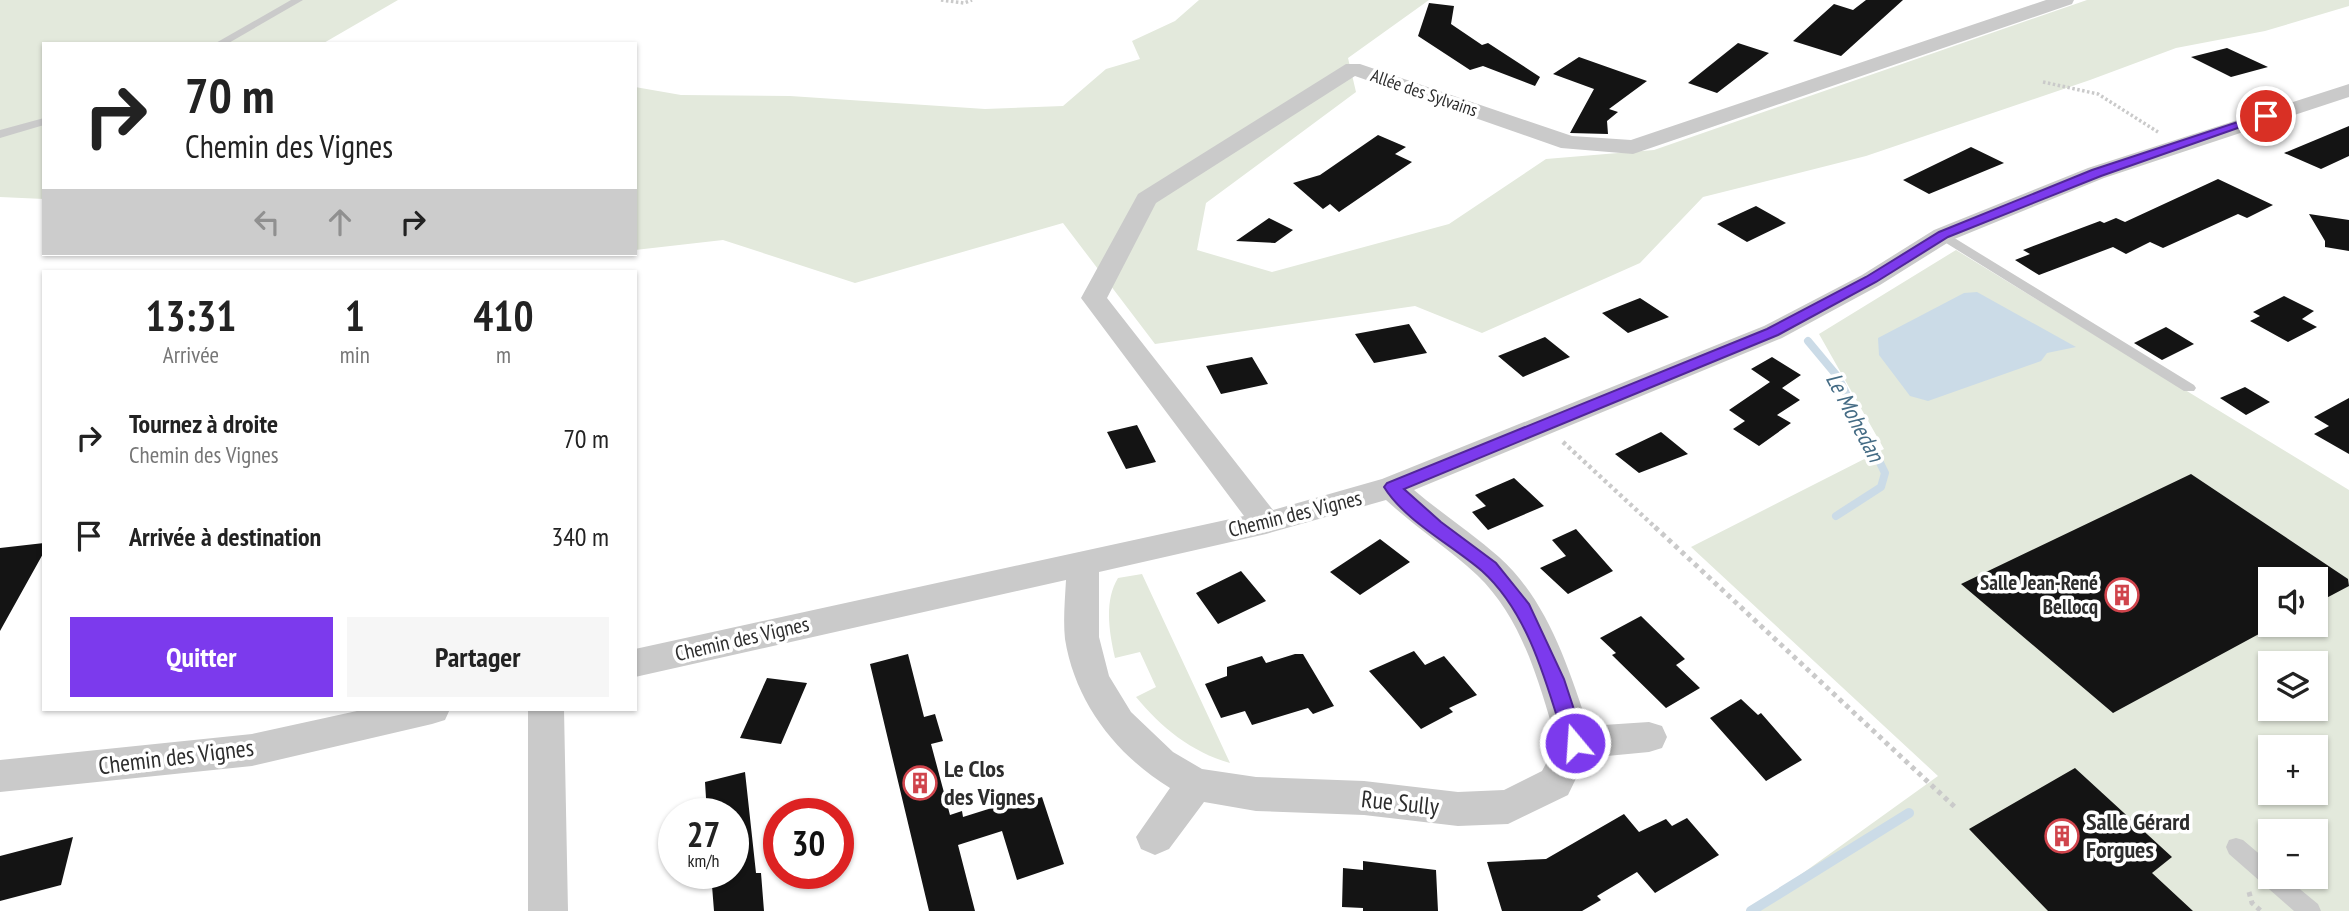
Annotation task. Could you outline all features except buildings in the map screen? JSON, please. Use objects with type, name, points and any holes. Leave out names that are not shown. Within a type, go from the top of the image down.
[{"type":"street","name":"Allée des Sylvains","points":[[1266,523],[1094,298],[1146,199],[1353,68],[1569,143],[1633,146],[2065,0]]},
{"type":"street","name":"Chemin des Vignes","points":[[637,663],[1266,523],[1392,487],[1773,332],[1871,279],[1943,235],[2096,173],[2349,90]]},
{"type":"street","points":[[1392,487],[1435,527],[1490,568],[1523,609],[1554,679],[1575,743],[1649,737]]},
{"type":"street","name":"Rue Sully","points":[[1085,564],[1082,578],[1082,637],[1092,679],[1118,723],[1160,763],[1195,784],[1256,794],[1364,798],[1458,809],[1508,807],[1555,783],[1575,743]]},
{"type":"street","name":"Chemin des Vignes","points":[[0,776],[252,750],[423,711]]},
{"type":"street","points":[[546,711],[548,911]]},
{"type":"street","points":[[1155,837],[1195,784]]},
{"type":"lane","points":[[223,42],[298,0]]},
{"type":"lane","points":[[0,134],[42,122]]},
{"type":"lane","points":[[1943,235],[2189,388]]},
{"type":"lane","points":[[2236,847],[2258,866]]},
{"type":"lane","points":[[2285,889],[2310,911]]},
{"type":"path","points":[[941,0],[964,3],[972,0]]},
{"type":"path","points":[[2043,82],[2098,94],[2179,146]]},
{"type":"path","points":[[1544,425],[1957,809]]},
{"type":"shaded area","points":[[0,0],[398,0],[325,42],[42,42],[42,199],[0,197]]},
{"type":"shaded area","points":[[1199,0],[1429,0],[1348,58],[1356,92],[1206,203],[1197,250],[1272,272],[1449,224],[1546,159],[1654,150],[2087,0],[2349,0],[2349,6],[2265,31],[2176,48],[1866,156],[1703,197],[1640,263],[1482,333],[1415,306],[1155,344],[1063,223],[855,283],[723,240],[637,250],[637,87],[681,95],[790,96],[985,109],[1063,106],[1106,69],[1140,59],[1132,41],[1175,21]]},
{"type":"shaded area","points":[[1956,250],[2349,490],[2349,911],[1750,911],[1938,776],[1691,547],[1884,449],[1819,334]]},
{"type":"shaded area","points":[[1142,574],[1230,763],[1202,752],[1178,737],[1136,697],[1156,687],[1140,652],[1115,658],[1109,617],[1114,587],[1118,578]]},
{"type":"water","points":[[1977,292],[2076,347],[2047,353],[2041,361],[1928,401],[1910,396],[1879,355],[1878,338],[1964,293]]},
{"type":"waterway","name":"Le Mohedan","points":[[1808,341],[1838,377],[1885,473],[1881,487],[1836,516]]},
{"type":"waterway","name":"Le Mohedan","points":[[1751,911],[1909,813]]},
{"type":"place","name":"Salle Jean-René Bellocq","points":[[2122,595]]},
{"type":"place","name":"Le Clos des Vignes","points":[[920,783]]},
{"type":"place","name":"Salle Gérard Forgues","points":[[2062,836]]},
{"type":"route","points":[[1575,743],[1554,679],[1523,609],[1490,568],[1435,527],[1392,487],[1773,332],[1871,279],[1943,235],[2096,173],[2266,116]]}]
